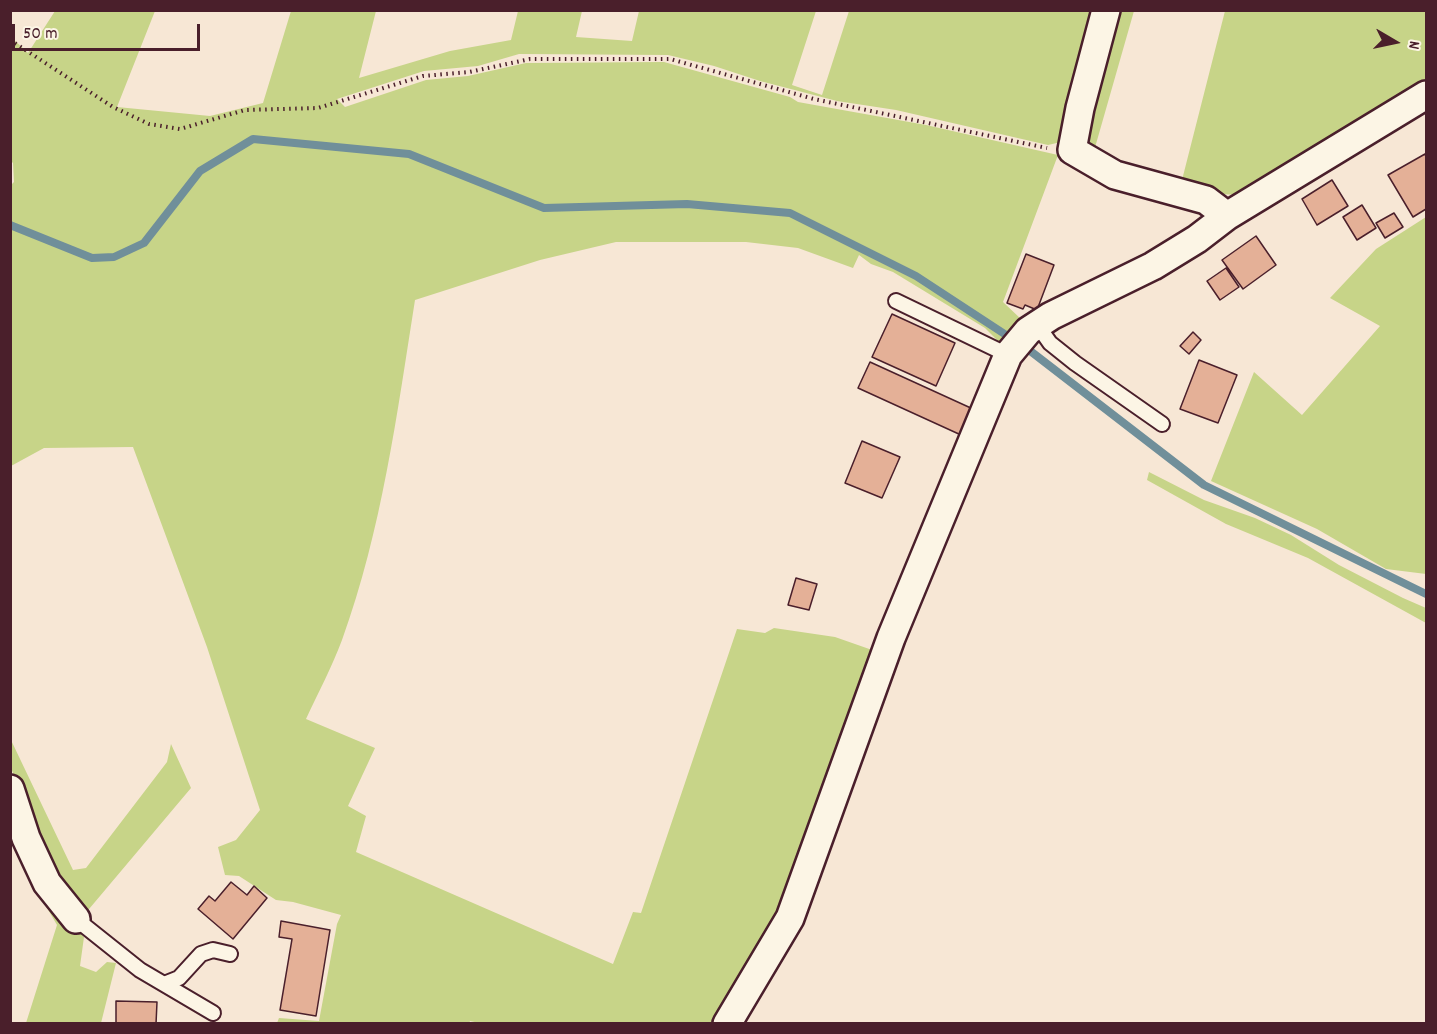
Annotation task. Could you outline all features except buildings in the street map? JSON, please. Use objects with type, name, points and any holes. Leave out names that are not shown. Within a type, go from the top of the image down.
[{"type":"street","points":[[1106,10],[1080,108],[1072,150],[1115,175],[1206,200],[1227,216]]},
{"type":"street","points":[[727,1023],[790,918],[891,638],[1009,354],[1033,328],[1051,316],[1153,266],[1197,239],[1227,216],[1426,96]]},
{"type":"street","points":[[10,789],[26,838],[47,883],[76,920]]},
{"type":"lane","points":[[896,301],[1009,354]]},
{"type":"lane","points":[[1033,328],[1075,363],[1162,424]]},
{"type":"lane","points":[[76,920],[132,964],[213,1013]]},
{"type":"lane","points":[[164,984],[180,978],[201,954],[213,950],[230,954]]},
{"type":"path","points":[[10,40],[113,107],[149,124],[180,129],[244,110],[318,108],[423,76],[469,72],[530,59],[670,59],[814,99],[1045,148],[1072,150]]},
{"type":"green space","points":[[55,11],[155,11],[117,107],[210,116],[263,103],[291,11],[376,11],[359,78],[450,51],[511,40],[518,11],[582,11],[576,37],[632,41],[639,11],[816,11],[792,85],[822,95],[849,11],[1096,11],[1061,142],[1048,145],[896,110],[837,101],[668,55],[519,54],[478,66],[424,71],[337,99],[345,107],[426,80],[468,76],[526,63],[664,62],[790,97],[798,102],[926,125],[1058,155],[1003,302],[1022,320],[1001,344],[985,328],[893,272],[871,264],[859,255],[853,268],[798,248],[746,242],[616,242],[540,260],[415,300],[387,472],[368,556],[342,640],[306,719],[375,748],[348,806],[366,816],[356,852],[613,964],[633,912],[641,913],[737,629],[765,633],[774,628],[835,637],[875,651],[802,870],[716,1023],[484,1024],[470,1021],[469,1024],[277,1023],[279,1018],[319,1021],[337,924],[341,915],[293,902],[276,900],[239,876],[225,875],[218,847],[236,840],[260,810],[207,647],[133,447],[44,448],[11,466],[10,186],[14,182],[13,163],[10,160],[11,37],[28,53]]},
{"type":"green space","points":[[1112,11],[1134,11],[1094,151],[1087,144]]},
{"type":"green space","points":[[1225,11],[1426,11],[1426,89],[1244,195],[1217,194],[1182,180]]},
{"type":"green space","points":[[1426,217],[1426,574],[1386,569],[1317,529],[1211,481],[1254,372],[1302,415],[1380,326],[1330,298],[1376,249]]},
{"type":"green space","points":[[1149,472],[1204,500],[1255,518],[1291,535],[1339,565],[1426,608],[1426,623],[1308,558],[1226,524],[1147,480]]},
{"type":"green space","points":[[10,738],[73,870],[86,868],[167,762],[171,744],[191,788],[84,915],[62,896],[11,768]]},
{"type":"green space","points":[[11,830],[61,915],[84,937],[80,966],[96,972],[107,962],[116,963],[101,1023],[26,1023],[57,925],[26,872]]},
{"type":"waterway","points":[[10,225],[92,258],[114,257],[144,243],[200,171],[253,139],[409,154],[544,208],[687,204],[790,213],[916,276],[1029,350],[1204,485],[1426,594]]}]
